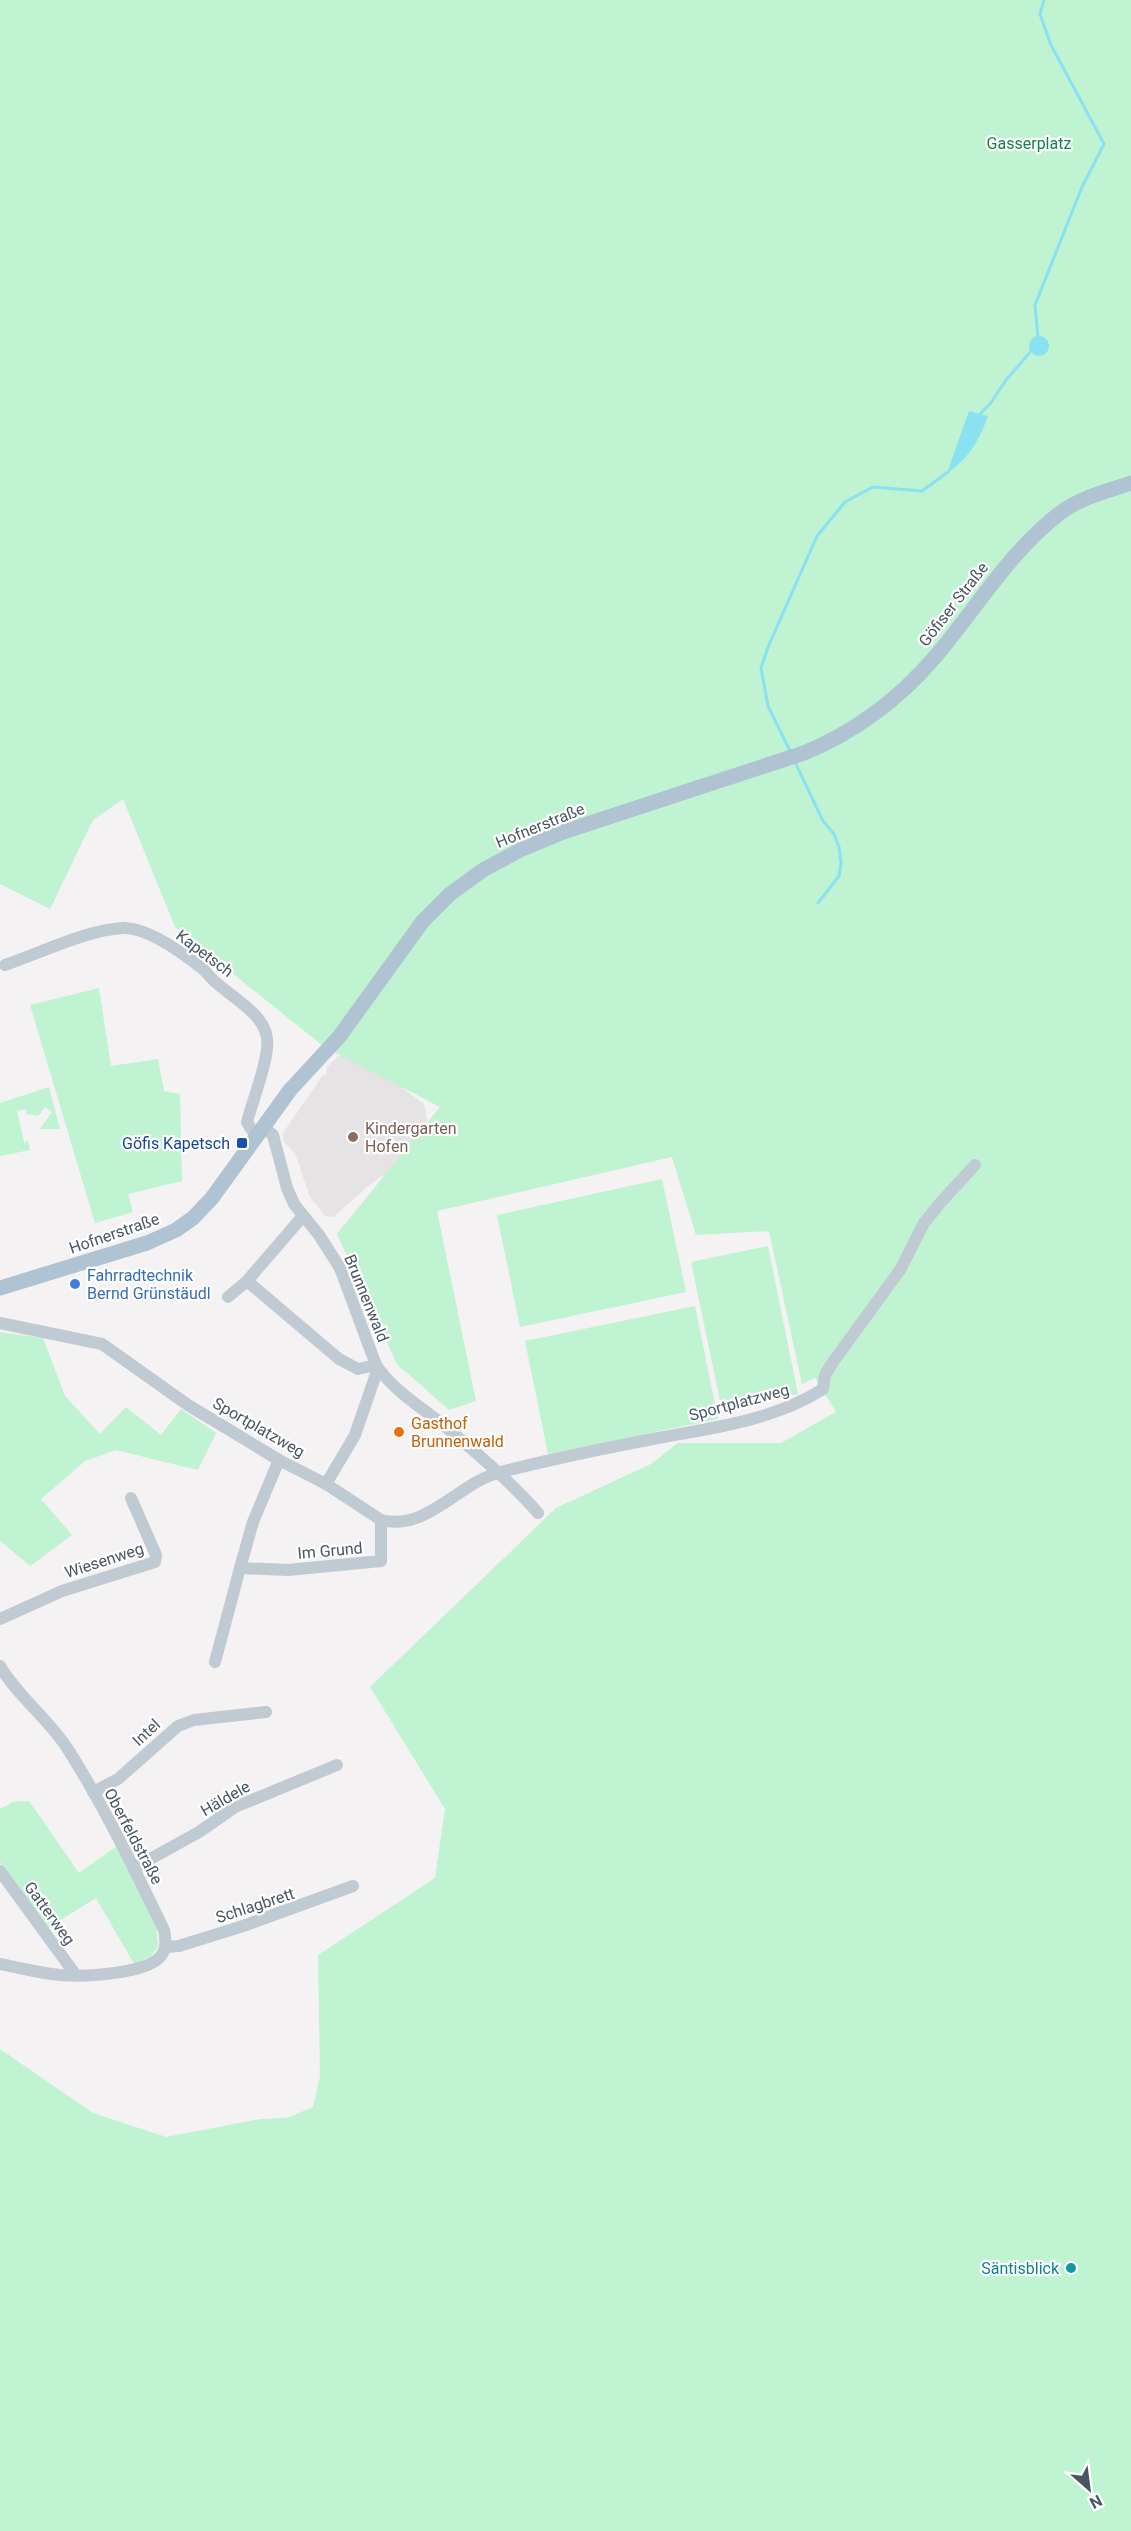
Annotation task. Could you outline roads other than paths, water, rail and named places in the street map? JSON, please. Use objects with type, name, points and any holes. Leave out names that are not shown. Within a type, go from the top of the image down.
[{"type":"main road","name":"Göfiser Straße","points":[[804,753],[836,740],[874,714],[905,688],[934,657],[1019,550],[1061,511],[1095,495],[1131,483]]},
{"type":"main road","name":"Hofnerstraße","points":[[0,1288],[147,1243],[176,1230],[193,1218],[212,1198],[308,1069],[320,1046],[334,1031],[351,1020],[423,921],[450,894],[483,870],[522,849],[563,832],[804,753]]},
{"type":"street","name":"Kapetsch","points":[[5,965],[70,941],[122,928],[138,929],[153,936],[202,969],[218,985],[237,998],[265,1031],[267,1049],[247,1122],[250,1129],[260,1131]]},
{"type":"street","name":"Brunnenwald","points":[[260,1131],[273,1135],[287,1188],[303,1216],[319,1235],[340,1268],[376,1365],[388,1383],[497,1472]]},
{"type":"street","name":"Sportplatzweg","points":[[0,1323],[102,1344],[179,1399],[279,1460],[326,1484],[381,1520],[400,1522],[424,1515],[497,1472],[722,1426],[802,1402],[823,1389],[825,1375],[832,1362],[900,1270],[924,1223],[975,1165]]},
{"type":"street","points":[[228,1297],[247,1281],[303,1216]]},
{"type":"street","name":"Brunnenwald","points":[[247,1281],[339,1359],[358,1369],[376,1365]]},
{"type":"street","name":"Brunnenwald","points":[[326,1484],[355,1435],[376,1374],[376,1365]]},
{"type":"street","points":[[215,1662],[253,1522],[279,1460]]},
{"type":"street","points":[[497,1472],[538,1513]]},
{"type":"street","name":"Wiesenweg","points":[[0,1619],[62,1592],[155,1562],[156,1555],[131,1498]]},
{"type":"street","name":"Im Grund","points":[[240,1568],[288,1570],[381,1562],[381,1520]]},
{"type":"street","name":"Oberfeldstraße","points":[[0,1666],[8,1680],[68,1750],[93,1792],[164,1930],[165,1947]]},
{"type":"street","name":"Intel","points":[[93,1792],[118,1779],[178,1726],[194,1720],[266,1712]]},
{"type":"street","name":"Häldele","points":[[134,1868],[199,1832],[235,1807],[338,1765]]},
{"type":"street","name":"Gatterweg","points":[[0,1870],[75,1974]]},
{"type":"street","name":"Schlagbrett","points":[[165,1947],[179,1946],[243,1926],[353,1886]]},
{"type":"street","points":[[0,1964],[61,1975],[99,1974],[144,1966],[162,1956],[165,1947]]},
{"type":"water","points":[[1039,336],[1046,339],[1049,346],[1046,353],[1039,356],[1032,353],[1029,346],[1032,339]]},
{"type":"water","points":[[969,411],[988,416],[972,448],[947,473]]},
{"type":"waterway","points":[[1038,338],[1035,305],[1082,187],[1104,144],[1051,45],[1040,14],[1044,0]]},
{"type":"waterway","points":[[978,416],[1032,350]]},
{"type":"waterway","points":[[791,753],[768,706],[761,668],[817,536],[845,502],[873,487],[922,491],[948,472]]},
{"type":"waterway","points":[[795,762],[823,821],[834,834],[839,847],[841,863],[839,876],[818,903]]},
{"type":"place","name":"Kindergarten Hofen","points":[[353,1137]]},
{"type":"place","name":"Göfis Kapetsch","points":[[242,1143]]},
{"type":"place","name":"Fahrradtechnik Bernd Grünstäudl","points":[[75,1284]]},
{"type":"place","name":"Gasthof Brunnenwald","points":[[399,1432]]},
{"type":"place","name":"Säntisblick","points":[[1071,2268]]},
{"type":"park label","name":"Gasserplatz","points":[[1029,143]]}]
